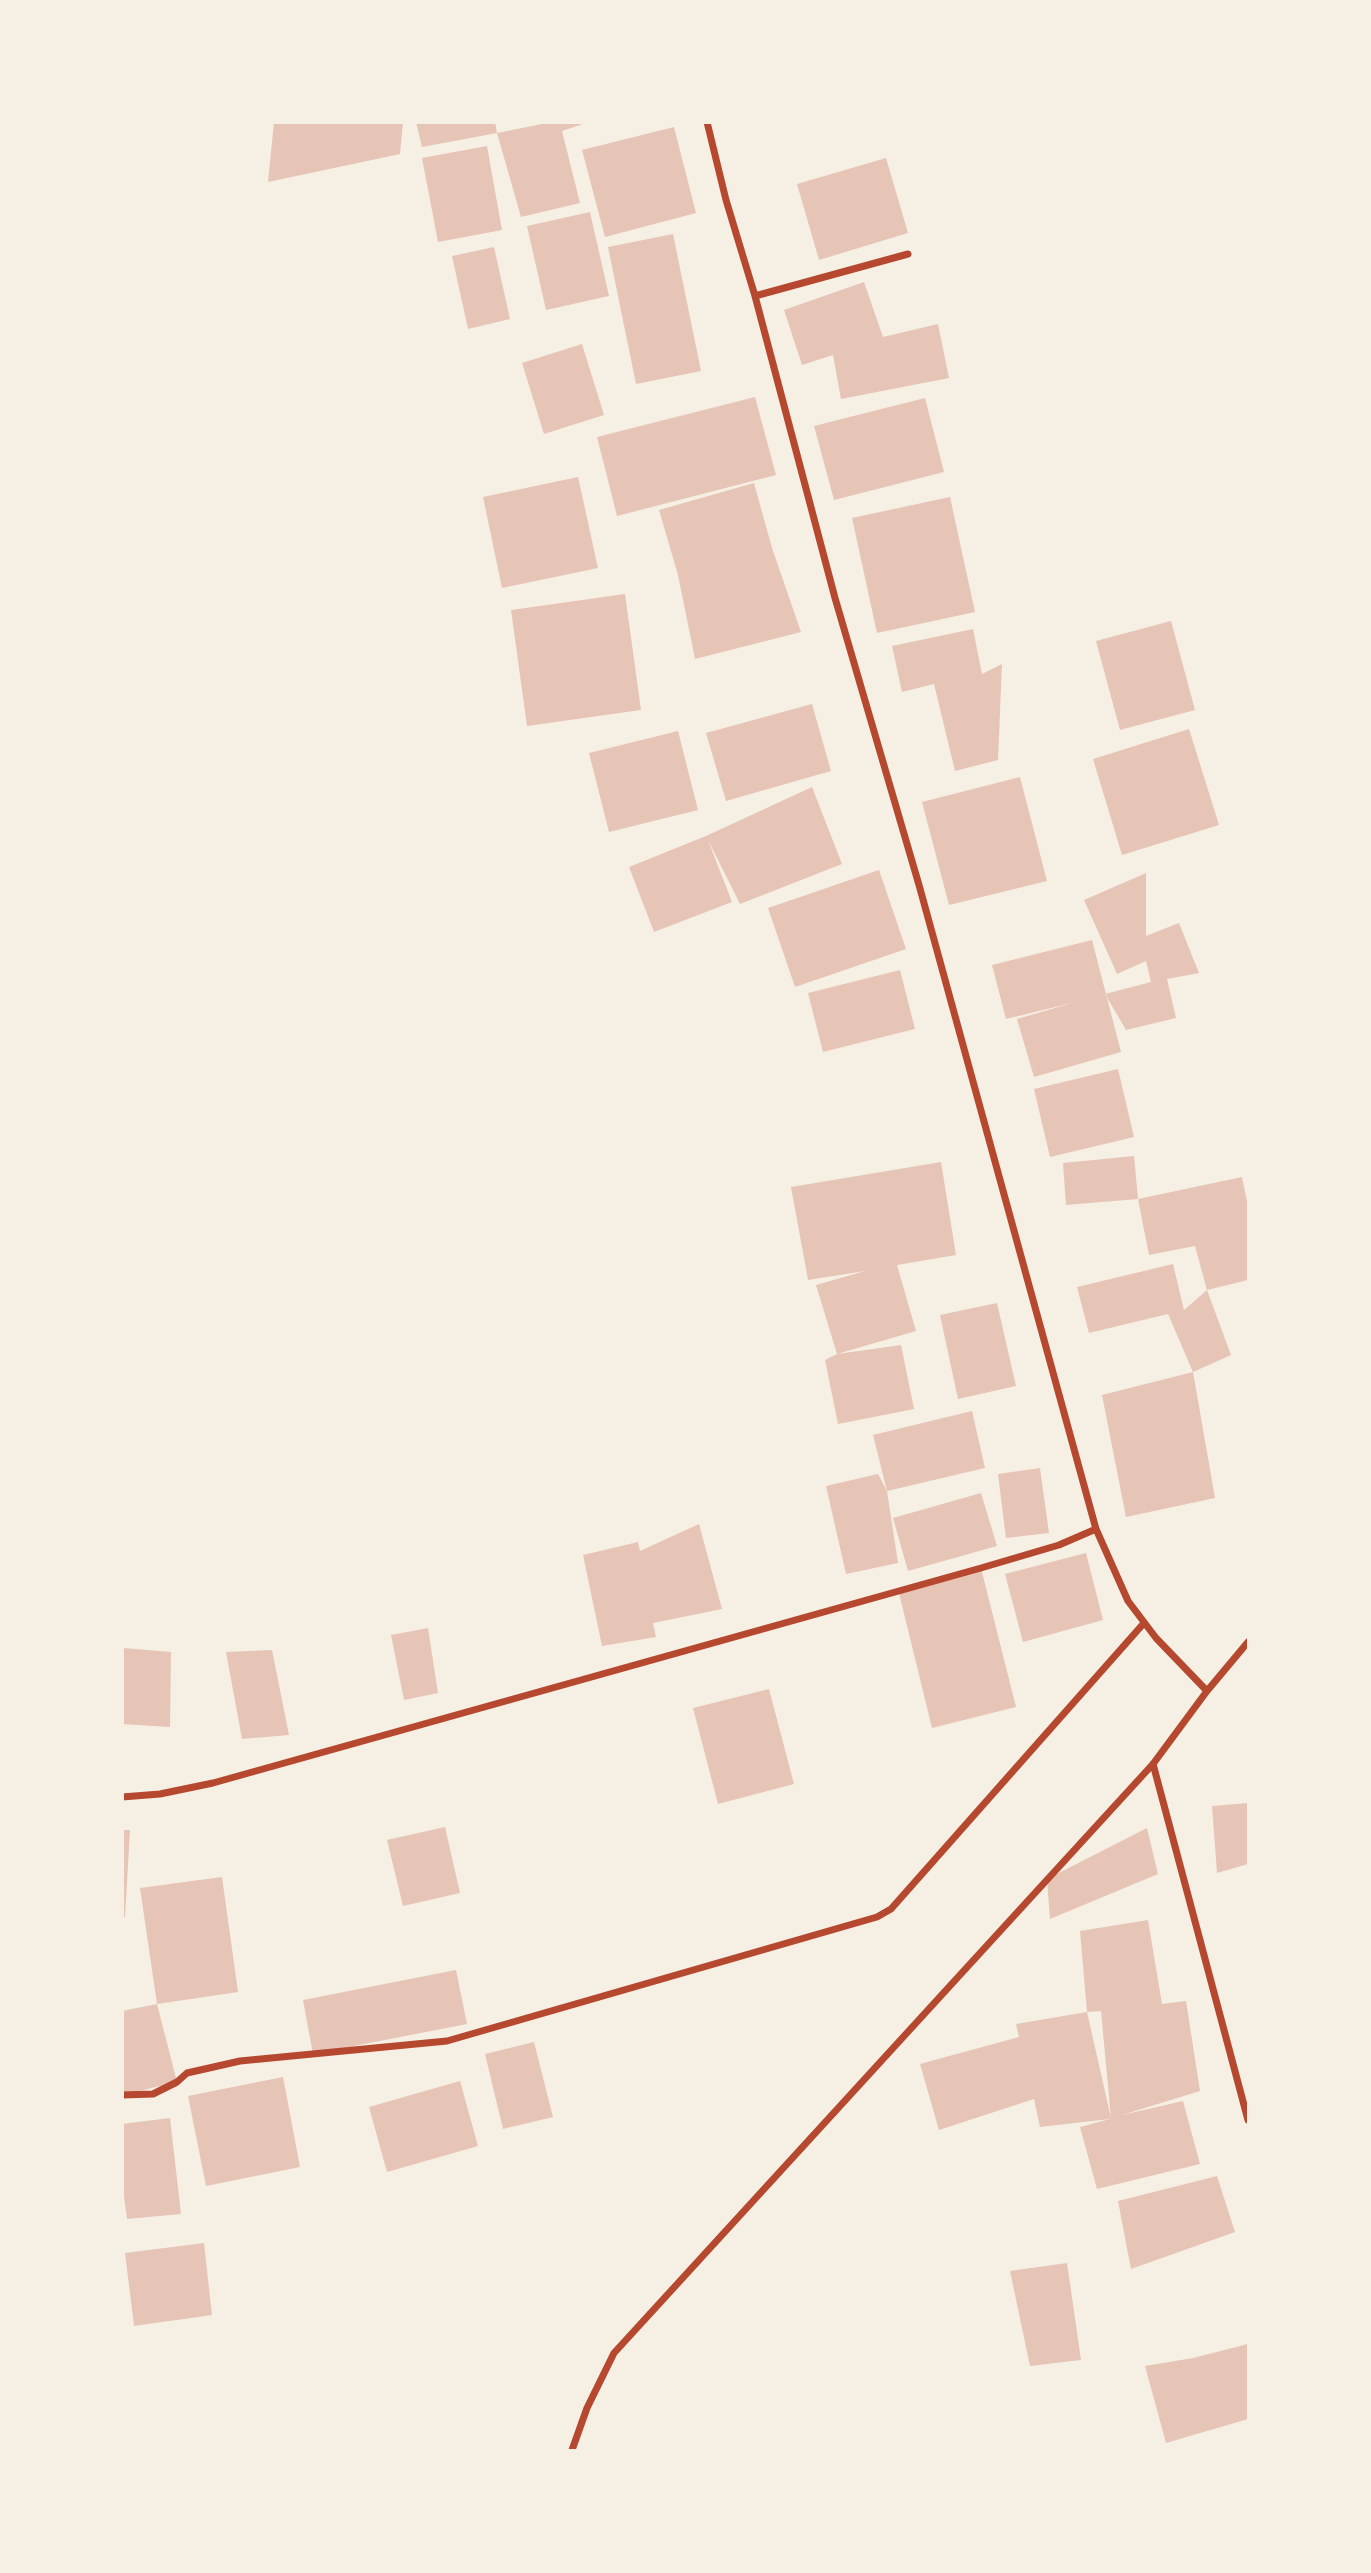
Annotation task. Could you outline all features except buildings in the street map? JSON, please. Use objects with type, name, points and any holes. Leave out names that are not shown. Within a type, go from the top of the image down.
[{"type":"street","points":[[707,122],[835,598],[919,885],[1096,1529],[1129,1601],[1144,1623],[1207,1691]]},
{"type":"street","points":[[754,296],[908,254]]},
{"type":"street","points":[[122,1797],[182,1790],[213,1783],[981,1568],[1059,1545],[1096,1529]]},
{"type":"street","points":[[122,2095],[153,2094],[177,2082],[187,2073],[240,2061],[447,2041],[877,1917],[891,1909],[1144,1623]]},
{"type":"street","points":[[572,2451],[587,2408],[614,2353],[1153,1764],[1207,1691],[1248,1642]]},
{"type":"street","points":[[1153,1764],[1248,2120]]}]
